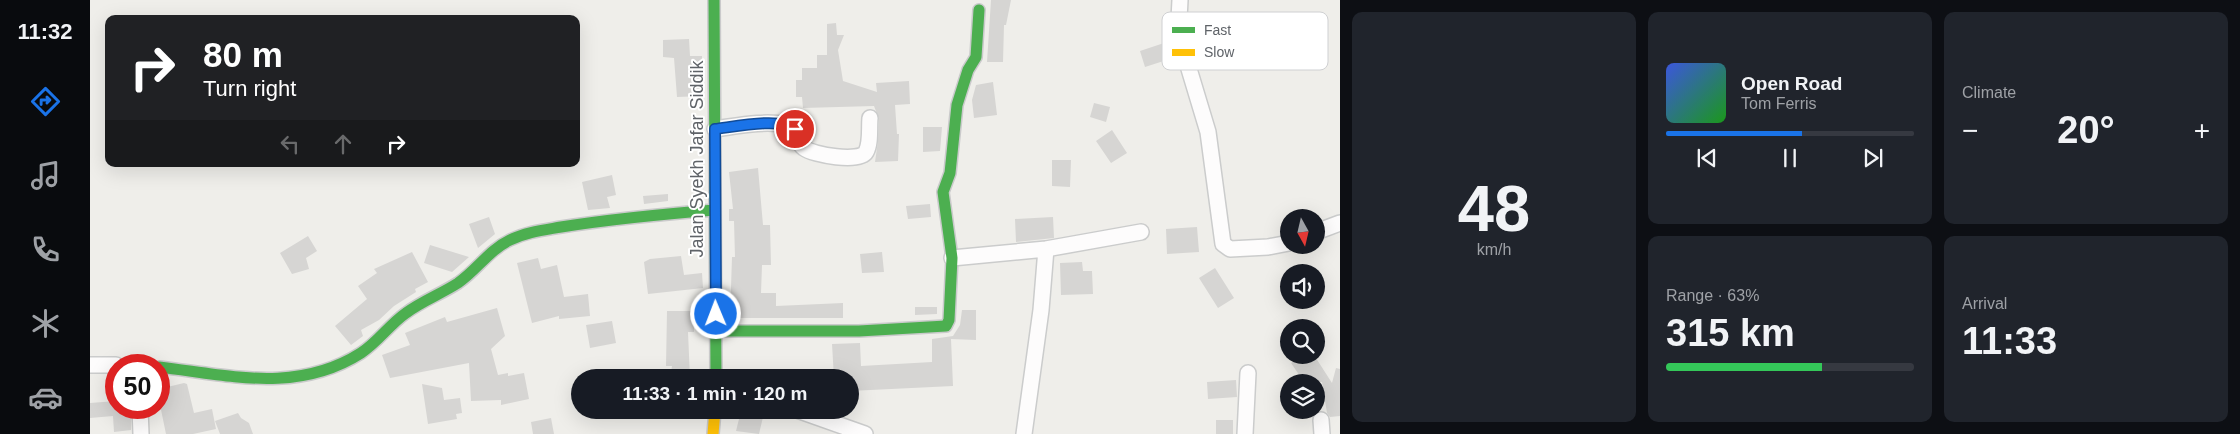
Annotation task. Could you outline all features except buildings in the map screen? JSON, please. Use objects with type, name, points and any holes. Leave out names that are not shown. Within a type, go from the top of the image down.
[{"type":"street","name":"Jalan Syekh Jafar Siddik","points":[[714,0],[716,369]]},
{"type":"street","points":[[716,331],[859,330],[946,326],[949,320],[952,258],[943,192],[950,173],[957,105],[968,70],[976,57],[979,10]]},
{"type":"street","points":[[1189,70],[1208,132],[1223,244],[1230,249],[1280,245]]},
{"type":"street","points":[[715,129],[768,124],[787,125],[797,132],[800,144],[805,149],[823,154],[857,157],[866,152],[870,118]]},
{"type":"street","points":[[170,369],[247,380],[284,379],[322,372],[346,362],[362,352],[407,312],[458,283],[471,274],[493,251],[508,241],[524,234],[622,217],[715,210]]},
{"type":"street","points":[[1325,229],[1340,223]]},
{"type":"street","points":[[952,258],[1046,249],[1141,232]]},
{"type":"street","points":[[1024,434],[1041,310],[1046,249]]},
{"type":"street","points":[[90,365],[105,365]]},
{"type":"street","points":[[1246,434],[1248,373]]},
{"type":"street","points":[[140,419],[141,434]]},
{"type":"street","points":[[713,434],[714,419]]},
{"type":"street","points":[[822,419],[865,434]]},
{"type":"traffic: fast","points":[[714,0],[716,369]]},
{"type":"traffic: fast","points":[[716,331],[859,331],[946,326],[949,320],[952,258],[943,192],[950,173],[957,105],[968,70],[976,57],[979,10]]},
{"type":"traffic: fast","points":[[170,368],[236,377],[287,378],[312,374],[337,366],[361,353],[406,313],[458,283],[496,249],[516,237],[580,224],[715,210]]},
{"type":"traffic: slow","points":[[713,434],[714,419]]},
{"type":"route","points":[[716,314],[714,266],[715,129],[768,124],[787,125],[795,129]]}]
